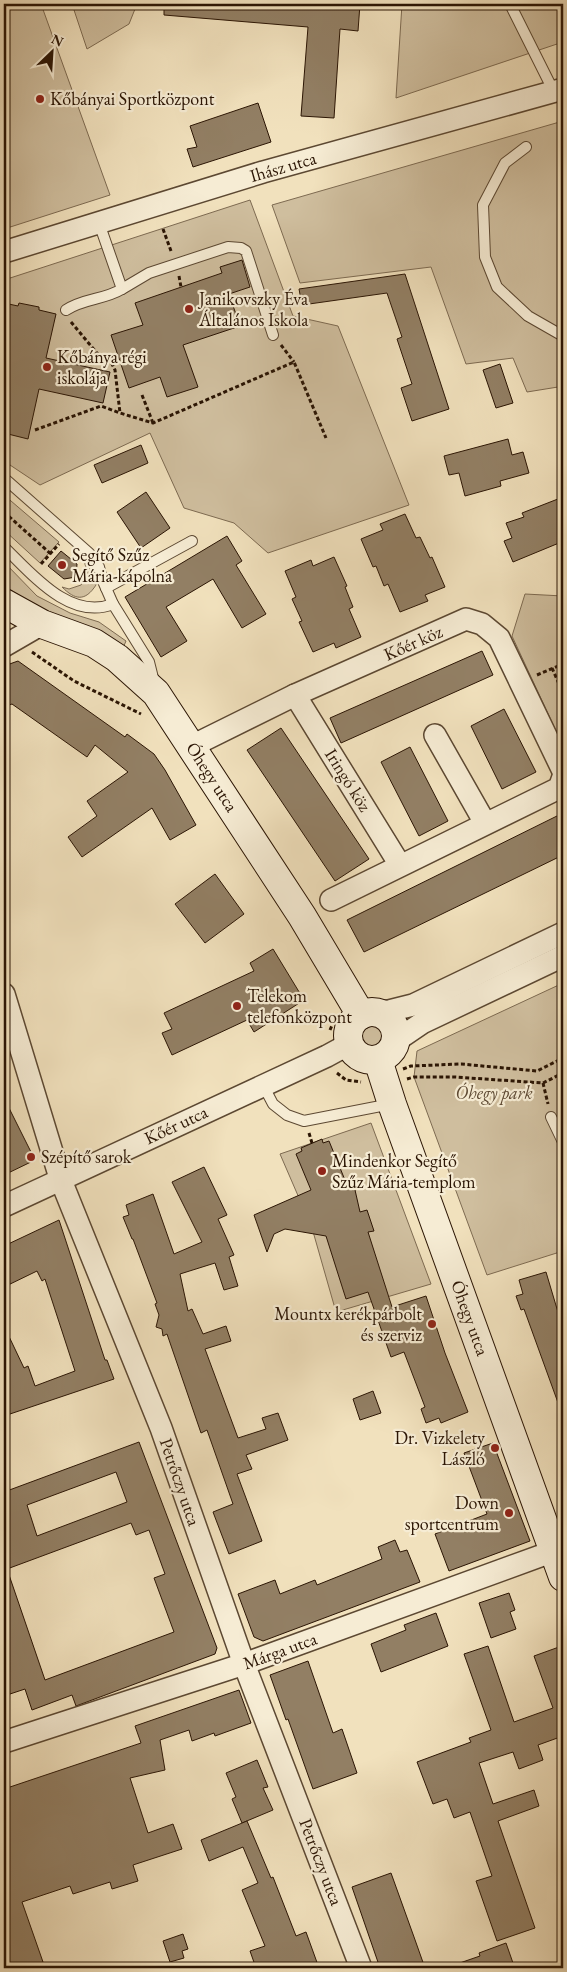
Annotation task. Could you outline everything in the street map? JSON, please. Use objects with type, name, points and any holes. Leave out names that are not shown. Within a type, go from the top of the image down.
[{"type":"street","name":"Ihász utca","points":[[4,252],[263,172],[559,90]]},
{"type":"street","name":"Óhegy utca","points":[[4,603],[42,624],[94,643],[117,658],[150,704],[192,746],[302,916],[371,1014],[394,1024],[397,1040]]},
{"type":"street","name":"Kőér köz","points":[[192,746],[294,695],[466,620],[482,624],[499,638],[563,771]]},
{"type":"street","points":[[7,644],[42,624]]},
{"type":"street","name":"Iringó köz","points":[[294,695],[400,865]]},
{"type":"street","points":[[435,735],[485,823]]},
{"type":"street","points":[[331,900],[558,788],[563,777]]},
{"type":"street","points":[[563,933],[414,1005],[371,1014],[351,1024],[348,1034],[338,1050],[356,1054],[381,1068],[386,1056],[393,1049],[397,1040],[422,1023],[563,956]]},
{"type":"street","name":"Petrőczy utca","points":[[4,994],[60,1178],[161,1428],[244,1664],[362,1968]]},
{"type":"street","name":"Kőér utca","points":[[4,1206],[60,1178],[338,1050]]},
{"type":"street","name":"Óhegy utca","points":[[381,1068],[392,1104],[556,1545],[563,1577]]},
{"type":"street","name":"Márga utca","points":[[4,1742],[244,1664],[556,1545]]},
{"type":"lane","points":[[510,4],[559,90]]},
{"type":"lane","points":[[526,147],[505,163],[483,205],[486,257],[497,287],[528,316],[563,336]]},
{"type":"lane","points":[[99,223],[122,289]]},
{"type":"lane","points":[[66,310],[77,302],[113,294],[150,273],[228,247],[241,248],[246,251],[273,335]]},
{"type":"lane","points":[[4,478],[89,553],[99,567],[113,604],[150,662],[150,704]]},
{"type":"lane","points":[[106,588],[192,541]]},
{"type":"lane","points":[[4,547],[47,589],[67,600],[100,609],[113,604]]},
{"type":"lane","points":[[262,1085],[273,1104],[287,1115],[304,1121],[392,1104]]},
{"type":"lane","points":[[551,1117],[563,1142]]},
{"type":"path","points":[[66,310],[67,317],[101,358],[111,362],[115,370],[120,413]]},
{"type":"path","points":[[273,335],[294,362],[326,438]]},
{"type":"path","points":[[35,430],[101,406],[153,423],[294,362]]},
{"type":"path","points":[[142,395],[153,423]]},
{"type":"path","points":[[4,512],[51,555]]},
{"type":"path","points":[[40,565],[68,534]]},
{"type":"path","points":[[7,644],[32,652],[74,681],[150,704]]},
{"type":"path","points":[[520,682],[563,664]]},
{"type":"path","points":[[552,668],[563,693]]},
{"type":"path","points":[[338,1050],[332,1070],[346,1080],[360,1082],[381,1068],[461,1064],[537,1071],[563,1058]]},
{"type":"path","points":[[414,1077],[455,1076],[543,1083],[563,1073]]},
{"type":"path","points":[[543,1083],[551,1117]]},
{"type":"green space","name":"Kőbányai Sportközpont","points":[[4,4],[41,4],[110,195],[4,229]]},
{"type":"green space","points":[[72,4],[137,4],[129,24],[87,49]]},
{"type":"green space","points":[[402,4],[563,4],[563,42],[396,98]]},
{"type":"green space","points":[[563,121],[563,397],[558,387],[527,392],[513,358],[466,364],[431,267],[300,283],[272,205]]},
{"type":"green space","points":[[250,200],[293,316],[338,326],[409,505],[268,553],[234,523],[184,508],[150,433],[40,485],[4,461],[4,280]]},
{"type":"green space","points":[[4,495],[59,542],[40,563],[4,530]]},
{"type":"green space","points":[[84,561],[94,574],[96,585],[84,597],[76,597],[62,587],[69,589],[81,585],[88,574]]},
{"type":"green space","points":[[4,562],[37,596],[70,613],[99,622],[126,641],[123,648],[29,602],[5,586]]},
{"type":"green space","points":[[525,594],[563,596],[563,746],[512,636]]},
{"type":"green space","name":"Óhegy park","points":[[563,983],[563,1251],[487,1275],[414,1077],[417,1051]]},
{"type":"green space","points":[[373,1022],[383,1026],[387,1036],[383,1046],[373,1050],[363,1046],[359,1036],[363,1026]]},
{"type":"green space","points":[[371,1123],[431,1284],[336,1312],[312,1228],[280,1154]]},
{"type":"building","points":[[164,4],[360,4],[358,31],[340,29],[334,118],[301,116],[308,27],[164,15]]},
{"type":"building","points":[[258,103],[271,142],[193,167],[187,149],[197,147],[190,126]]},
{"type":"building","points":[[242,260],[250,287],[229,294],[240,326],[183,345],[198,387],[167,397],[160,377],[129,388],[111,335],[143,325],[135,303],[222,273],[220,267]]},
{"type":"building","points":[[405,274],[449,409],[412,421],[401,388],[412,384],[397,339],[402,337],[387,293],[302,305],[299,289]]},
{"type":"building","name":"Kőbánya régi iskolája","points":[[4,303],[18,306],[19,303],[39,307],[39,310],[56,314],[46,358],[110,372],[103,403],[39,389],[28,439],[4,433]]},
{"type":"building","points":[[500,364],[513,403],[496,408],[483,370]]},
{"type":"building","points":[[508,439],[512,455],[523,452],[529,473],[500,481],[501,486],[465,496],[459,473],[449,475],[444,456]]},
{"type":"building","points":[[141,445],[148,463],[102,483],[94,465]]},
{"type":"building","points":[[146,492],[170,528],[141,548],[117,512]]},
{"type":"building","points":[[563,497],[563,537],[558,539],[559,543],[513,562],[504,541],[512,538],[506,523],[524,517],[522,513]]},
{"type":"building","points":[[405,514],[416,538],[420,537],[430,558],[432,557],[445,587],[425,595],[428,601],[400,612],[388,584],[384,586],[376,566],[373,567],[361,539],[383,530],[380,524]]},
{"type":"building","points":[[227,536],[242,561],[236,565],[266,614],[242,628],[213,579],[166,607],[187,641],[161,657],[125,597]]},
{"type":"building","name":"Segítő Szűz Mária-kápolna","points":[[61,551],[77,564],[76,577],[64,579],[48,566]]},
{"type":"building","points":[[334,557],[347,586],[345,587],[353,607],[349,609],[361,637],[336,648],[334,643],[313,652],[299,622],[302,621],[292,599],[296,597],[285,571],[311,560],[313,566]]},
{"type":"building","points":[[482,651],[493,675],[341,743],[330,718]]},
{"type":"building","points":[[18,661],[125,737],[127,734],[154,754],[196,825],[170,840],[152,808],[82,857],[68,837],[97,816],[87,801],[128,772],[95,745],[87,757],[12,704],[4,707],[4,666]]},
{"type":"building","points":[[504,709],[536,772],[502,789],[471,726]]},
{"type":"building","points":[[281,728],[369,859],[335,881],[247,750]]},
{"type":"building","points":[[410,747],[448,821],[419,836],[381,762]]},
{"type":"building","points":[[563,813],[563,855],[364,952],[347,920]]},
{"type":"building","points":[[215,874],[244,914],[205,943],[175,904]]},
{"type":"building","name":"Telekom telefonközpont","points":[[273,949],[304,1000],[254,1032],[247,1020],[172,1055],[162,1033],[172,1029],[164,1013],[254,971],[250,963]]},
{"type":"building","points":[[4,1098],[35,1160],[4,1175]]},
{"type":"building","points":[[322,1139],[323,1143],[329,1141],[347,1185],[355,1190],[360,1212],[367,1210],[374,1231],[368,1232],[392,1307],[426,1296],[445,1353],[468,1412],[441,1423],[439,1418],[426,1423],[421,1409],[425,1407],[404,1352],[391,1357],[368,1292],[346,1299],[326,1236],[285,1229],[274,1234],[267,1252],[254,1215],[311,1190],[296,1154],[302,1151],[301,1148]]},
{"type":"building","points":[[204,1167],[227,1215],[218,1219],[234,1255],[229,1257],[238,1286],[224,1290],[215,1263],[180,1274],[188,1311],[192,1309],[203,1334],[226,1326],[231,1341],[205,1349],[238,1438],[266,1429],[262,1418],[278,1413],[288,1440],[246,1455],[252,1469],[237,1474],[262,1541],[229,1554],[213,1512],[233,1504],[207,1430],[201,1433],[167,1334],[163,1336],[162,1329],[156,1327],[159,1315],[155,1304],[157,1303],[123,1217],[129,1215],[126,1205],[153,1194],[174,1254],[202,1242],[172,1182]]},
{"type":"building","points":[[59,1220],[105,1360],[107,1360],[114,1379],[4,1416],[4,1326],[24,1368],[28,1366],[35,1386],[75,1371],[45,1279],[42,1281],[37,1271],[4,1287],[4,1246]]},
{"type":"building","points":[[546,1272],[563,1329],[563,1411],[561,1411],[524,1309],[521,1310],[516,1296],[523,1294],[519,1280]]},
{"type":"building","points":[[373,1391],[381,1413],[360,1420],[353,1399]]},
{"type":"building","points":[[139,1442],[217,1648],[215,1654],[76,1706],[72,1695],[32,1710],[25,1689],[4,1696],[4,1492]],"holes":[[[116,1472],[127,1502],[37,1536],[27,1505]],[[131,1523],[136,1535],[149,1530],[165,1574],[154,1578],[174,1632],[45,1680],[7,1569]]]},
{"type":"building","points":[[493,1443],[530,1541],[449,1571],[435,1534],[487,1514],[464,1453]]},
{"type":"building","points":[[395,1540],[400,1552],[407,1550],[420,1582],[263,1641],[254,1637],[238,1594],[275,1580],[280,1594],[315,1580],[317,1585],[382,1559],[378,1547]]},
{"type":"building","points":[[509,1593],[515,1610],[510,1612],[516,1629],[491,1638],[479,1603]]},
{"type":"building","points":[[436,1613],[448,1646],[381,1672],[371,1644],[406,1630],[404,1625]]},
{"type":"building","points":[[488,1646],[514,1722],[553,1708],[534,1656],[559,1647],[563,1657],[563,1736],[538,1745],[543,1760],[519,1769],[513,1752],[479,1763],[493,1804],[534,1790],[539,1806],[498,1821],[535,1928],[497,1941],[476,1881],[492,1876],[470,1812],[454,1818],[447,1799],[433,1804],[417,1762],[471,1742],[469,1738],[491,1730],[464,1654]]},
{"type":"building","points":[[308,1661],[333,1733],[342,1729],[357,1773],[313,1789],[270,1675]]},
{"type":"building","points":[[239,1690],[251,1723],[215,1736],[214,1733],[192,1741],[189,1730],[160,1740],[165,1770],[130,1778],[148,1833],[173,1824],[182,1849],[133,1865],[138,1881],[112,1889],[110,1882],[73,1894],[70,1886],[22,1902],[43,1962],[25,1968],[4,1968],[4,1789],[141,1743],[135,1726]]},
{"type":"building","points":[[257,1760],[268,1787],[263,1788],[273,1810],[242,1823],[232,1799],[236,1797],[226,1773]]},
{"type":"building","points":[[247,1821],[271,1878],[273,1877],[296,1936],[306,1932],[319,1968],[256,1968],[250,1951],[265,1946],[242,1890],[258,1883],[243,1847],[209,1861],[201,1840]]},
{"type":"building","points":[[391,1873],[425,1968],[380,1968],[352,1887]]},
{"type":"building","points":[[183,1934],[188,1949],[182,1951],[184,1958],[170,1962],[163,1941]]},
{"type":"building","points":[[506,1943],[513,1963],[499,1968],[451,1968],[451,1966],[480,1956],[479,1953]]},
{"type":"place","name":"Kőbányai Sportközpont","points":[[40,99]]},
{"type":"place","name":"Janikovszky Éva Általános Iskola","points":[[189,309]]},
{"type":"place","name":"Kőbánya régi iskolája","points":[[47,367]]},
{"type":"place","name":"Segítő Szűz Mária-kápolna","points":[[62,565]]},
{"type":"place","name":"Telekom telefonközpont","points":[[237,1006]]},
{"type":"place","name":"Szépítő sarok","points":[[31,1157]]},
{"type":"place","name":"Mindenkor Segítő Szűz Mária-templom","points":[[322,1171]]},
{"type":"place","name":"Mountx kerékpárbolt és szerviz","points":[[432,1324]]},
{"type":"place","name":"Dr. Vizkelety László","points":[[495,1448]]},
{"type":"place","name":"Down sportcentrum","points":[[509,1513]]}]
